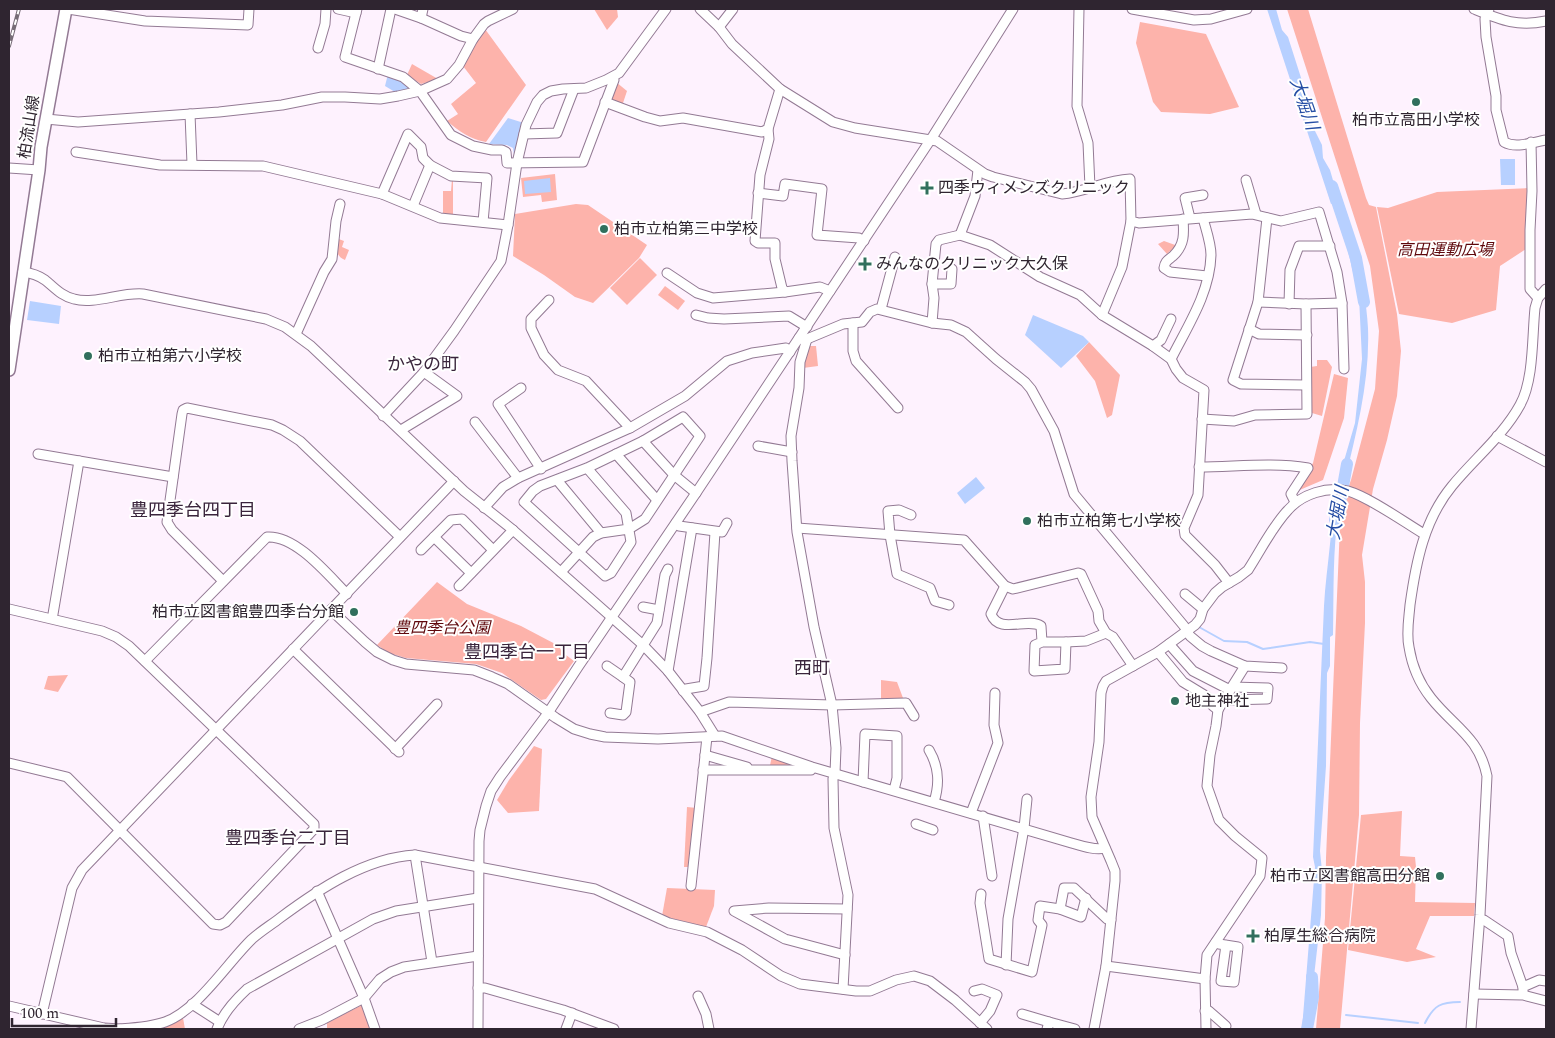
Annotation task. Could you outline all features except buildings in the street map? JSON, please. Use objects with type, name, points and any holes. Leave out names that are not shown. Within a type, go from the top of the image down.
[{"type":"main road","name":"柏流山線","points":[[9,370],[41,147],[67,9]]},
{"type":"street","points":[[67,9],[145,21],[248,25],[249,9]]},
{"type":"street","points":[[318,48],[325,24],[326,9]]},
{"type":"street","points":[[338,9],[356,11],[345,57],[403,77],[420,91],[451,135],[473,146],[502,150],[506,152],[507,163],[583,162],[614,80],[613,77]]},
{"type":"street","points":[[378,68],[391,9]]},
{"type":"street","points":[[395,9],[422,13],[461,36],[473,39]]},
{"type":"street","points":[[46,119],[78,122],[190,114],[282,105],[322,97],[380,99],[420,91],[447,79],[462,61],[473,39],[488,21],[510,9]]},
{"type":"street","points":[[383,416],[424,372],[454,331],[500,261],[508,225],[517,163],[526,125],[543,95],[556,89],[586,88],[613,77],[666,9]]},
{"type":"street","points":[[700,9],[719,27],[732,44],[780,89],[833,122],[855,128],[931,139],[944,144],[978,170],[994,178],[1062,194],[1074,193],[1090,187],[1130,178],[1131,221],[1122,267],[1102,315]]},
{"type":"street","points":[[719,27],[733,9]]},
{"type":"street","points":[[843,989],[848,895],[834,828],[833,779],[836,748],[832,705],[814,627],[797,528],[791,436],[800,388],[800,362],[803,339],[807,327],[931,139],[1013,9]]},
{"type":"street","points":[[1079,9],[1076,106],[1088,143],[1090,187]]},
{"type":"street","points":[[1132,9],[1194,20],[1211,19],[1247,9]]},
{"type":"street","points":[[1474,9],[1488,11],[1519,24],[1546,22]]},
{"type":"street","points":[[1488,11],[1485,19],[1486,37],[1496,96],[1496,110],[1504,142],[1509,145],[1515,145],[1546,140]]},
{"type":"street","points":[[524,134],[557,133],[574,89]]},
{"type":"street","points":[[780,89],[768,129],[768,139],[760,175],[755,241],[758,243],[776,243],[776,259],[782,288],[785,292]]},
{"type":"street","points":[[605,102],[660,121],[683,118],[762,132],[768,129]]},
{"type":"street","points":[[190,114],[192,164]]},
{"type":"street","points":[[382,194],[408,134],[422,147],[423,158],[430,165],[451,176],[488,178],[483,222]]},
{"type":"street","points":[[1531,142],[1530,289],[1538,298]]},
{"type":"street","points":[[76,152],[155,164],[263,166],[382,194],[440,218],[508,225]]},
{"type":"street","points":[[413,206],[430,165]]},
{"type":"street","points":[[9,168],[39,170]]},
{"type":"street","points":[[960,235],[975,196],[978,170]]},
{"type":"street","points":[[1246,180],[1256,214]]},
{"type":"street","points":[[758,193],[783,196],[785,184],[822,189],[817,235],[859,238],[864,241]]},
{"type":"street","points":[[1203,195],[1185,198],[1186,219],[1184,238],[1180,247],[1166,261],[1164,268],[1170,272],[1208,276]]},
{"type":"street","points":[[296,334],[324,272],[332,259],[336,221],[340,204]]},
{"type":"street","points":[[1131,221],[1140,223],[1256,214],[1281,221],[1319,212],[1337,272],[1342,303],[1344,369]]},
{"type":"street","points":[[1171,359],[1201,300],[1208,276],[1211,254],[1203,218]]},
{"type":"street","points":[[1267,218],[1258,302],[1232,380],[1241,384],[1306,384]]},
{"type":"street","points":[[932,323],[934,298],[932,284],[936,244],[938,240],[960,235],[990,244],[1040,277],[1080,295],[1102,315],[1171,359],[1183,378],[1204,390],[1198,494],[1184,528],[1185,534],[1215,565],[1229,583]]},
{"type":"street","points":[[1289,304],[1290,270],[1299,246],[1330,246]]},
{"type":"street","points":[[881,309],[895,257]]},
{"type":"street","points":[[932,284],[951,284],[952,269]]},
{"type":"street","points":[[23,272],[40,276],[58,292],[74,300],[84,301],[131,293],[152,295],[266,319],[285,327],[311,346],[383,416],[401,430],[484,508],[513,530],[643,645],[668,671],[700,712],[711,736],[704,755],[691,886]]},
{"type":"street","points":[[667,273],[697,293],[713,298],[820,287],[830,291]]},
{"type":"street","points":[[1471,1029],[1480,919],[1487,776],[1484,762],[1471,739],[1431,698],[1416,673],[1408,644],[1412,587],[1420,546],[1434,514],[1451,487],[1497,436],[1517,410],[1526,391],[1535,308],[1538,298],[1546,290]]},
{"type":"street","points":[[549,300],[531,319],[530,328],[544,355],[558,370],[586,381],[630,428]]},
{"type":"street","points":[[1258,302],[1289,304],[1342,303]]},
{"type":"street","points":[[1202,419],[1234,421],[1254,415],[1307,414],[1306,304]]},
{"type":"street","points":[[478,1029],[478,866],[480,830],[491,791],[548,713],[790,352],[803,339],[821,334],[835,326],[862,322],[870,312],[877,309],[951,326],[966,332],[1031,389],[1054,431],[1074,494],[1188,631],[1190,636],[1202,646],[1245,666],[1282,668]]},
{"type":"street","points":[[696,315],[724,319],[789,316],[807,327]]},
{"type":"street","points":[[1153,346],[1161,340],[1171,319]]},
{"type":"street","points":[[853,323],[853,350],[856,361],[898,408]]},
{"type":"street","points":[[1249,329],[1258,334],[1307,335]]},
{"type":"street","points":[[484,508],[503,487],[518,478],[630,428],[685,396],[727,361],[752,353],[786,348],[790,352]]},
{"type":"street","points":[[401,430],[457,396],[424,372]]},
{"type":"street","points":[[521,388],[498,404],[541,469]]},
{"type":"street","points":[[223,581],[172,530],[167,522],[182,414],[183,410],[191,408],[283,430],[300,442],[400,537]]},
{"type":"street","points":[[561,572],[579,552],[593,537],[601,533],[629,529],[645,519],[700,436],[683,417],[643,442],[587,468],[540,486],[524,502],[579,552],[604,576],[611,573],[631,542],[629,529],[626,513],[587,468]]},
{"type":"street","points":[[475,422],[518,478]]},
{"type":"street","points":[[1497,436],[1546,462]]},
{"type":"street","points":[[643,442],[674,475],[696,493]]},
{"type":"street","points":[[758,446],[792,452]]},
{"type":"street","points":[[38,454],[173,477]]},
{"type":"street","points":[[616,454],[657,500]]},
{"type":"street","points":[[53,614],[79,461]]},
{"type":"street","points":[[1199,468],[1274,465],[1308,468],[1291,494],[1295,502]]},
{"type":"street","points":[[557,480],[601,533]]},
{"type":"street","points":[[42,1014],[74,883],[82,870],[454,481]]},
{"type":"street","points":[[1094,1029],[1106,966],[1115,881],[1115,871],[1092,817],[1091,797],[1100,742],[1101,693],[1106,681],[1158,652],[1188,631],[1200,619],[1204,609],[1215,593],[1248,570],[1278,523],[1295,502],[1306,496],[1326,490],[1340,490],[1355,494],[1374,503],[1424,534]]},
{"type":"street","points":[[911,515],[899,510],[888,511],[897,574],[930,588],[935,601],[949,606]]},
{"type":"street","points":[[421,550],[451,520],[462,519],[493,550]]},
{"type":"street","points":[[676,523],[679,526],[715,532],[722,532],[727,523]]},
{"type":"street","points":[[668,671],[692,528]]},
{"type":"street","points":[[797,528],[964,540],[1005,586],[1012,589],[1078,573],[1098,612],[1099,621],[1106,633],[1113,637],[1133,666]]},
{"type":"street","points":[[459,586],[513,530]]},
{"type":"street","points":[[683,691],[704,686],[715,532]]},
{"type":"street","points":[[145,661],[267,537],[292,543],[347,594]]},
{"type":"street","points":[[434,537],[472,573]]},
{"type":"street","points":[[623,677],[657,623],[665,575],[668,569]]},
{"type":"street","points":[[1005,586],[991,614],[993,618],[1006,625],[1036,623],[1041,626],[1042,642]]},
{"type":"street","points":[[1185,594],[1204,609]]},
{"type":"street","points":[[643,607],[659,610]]},
{"type":"street","points":[[9,609],[102,631],[122,642],[145,661],[314,824],[314,829],[226,922],[220,925],[214,924],[67,777],[9,763]]},
{"type":"street","points":[[331,610],[377,652],[393,660],[406,664],[474,670],[508,684],[548,713],[574,728],[590,734],[605,737],[658,739],[722,736],[812,767],[863,782],[1092,848],[1106,848]]},
{"type":"street","points":[[1066,642],[1065,669],[1034,671],[1035,645],[1042,642],[1086,641],[1106,633]]},
{"type":"street","points":[[1169,644],[1193,671],[1231,688],[1268,688],[1267,699],[1224,699]]},
{"type":"street","points":[[293,649],[397,750],[437,704]]},
{"type":"street","points":[[1158,652],[1183,682],[1206,696],[1218,710]]},
{"type":"street","points":[[607,666],[630,682],[626,712],[622,715],[610,713]]},
{"type":"street","points":[[1206,1029],[1205,979],[1207,956],[1260,876],[1262,858],[1218,820],[1207,786],[1218,710],[1245,666]]},
{"type":"street","points":[[971,813],[998,743],[994,725],[995,693]]},
{"type":"street","points":[[700,712],[729,702],[832,705],[906,703],[914,716]]},
{"type":"street","points":[[863,782],[865,734],[897,736],[897,778],[894,790]]},
{"type":"street","points":[[929,750],[936,762],[938,789],[934,802]]},
{"type":"street","points":[[704,755],[756,770]]},
{"type":"street","points":[[703,770],[811,770],[812,767]]},
{"type":"street","points":[[1006,965],[1008,919],[1024,828],[1027,799]]},
{"type":"street","points":[[982,816],[992,876]]},
{"type":"street","points":[[916,824],[933,830]]},
{"type":"street","points":[[415,855],[432,962]]},
{"type":"street","points":[[9,1006],[104,1028],[120,1029],[165,1022],[192,1004],[206,991],[253,938],[317,891],[360,869],[395,858],[415,855],[595,889],[669,923],[708,932],[742,950],[781,976],[800,984],[856,991],[870,990],[896,980],[914,976],[930,981],[956,1000],[983,1026],[997,995],[982,989],[974,991]]},
{"type":"street","points":[[1060,909],[1064,888],[1074,888],[1107,919],[1111,920]]},
{"type":"street","points":[[317,891],[364,998],[374,1029]]},
{"type":"street","points":[[981,894],[980,903],[989,958],[1032,972],[1042,925],[1038,920],[1040,906],[1060,909],[1081,916],[1086,898]]},
{"type":"street","points":[[192,1004],[219,1026],[235,1000],[247,989],[374,919],[396,911],[478,898]]},
{"type":"street","points":[[844,955],[784,939],[734,911],[769,908],[847,909]]},
{"type":"street","points":[[1480,919],[1508,936],[1523,991]]},
{"type":"street","points":[[1216,942],[1226,945]]},
{"type":"street","points":[[299,1029],[322,1020],[364,998],[380,979],[390,972],[404,967],[478,956]]},
{"type":"street","points":[[1106,966],[1205,979]]},
{"type":"street","points":[[1523,991],[1539,980],[1546,981]]},
{"type":"street","points":[[478,988],[485,988],[572,1014],[614,1029]]},
{"type":"street","points":[[1474,994],[1523,991],[1546,1000]]},
{"type":"street","points":[[698,996],[706,1014],[709,1029]]},
{"type":"street","points":[[1205,1011],[1209,1011],[1226,1026]]},
{"type":"street","points":[[566,1029],[572,1014]]},
{"type":"street","points":[[1022,1014],[1048,1026],[1074,1029]]},
{"type":"green space","points":[[594,9],[617,9],[618,17],[607,30]]},
{"type":"green space","points":[[1287,9],[1308,9],[1366,198],[1369,205],[1376,207],[1397,314],[1401,351],[1397,396],[1373,489],[1362,555],[1365,582],[1365,623],[1360,723],[1359,815],[1340,1029],[1316,1029],[1325,918],[1340,525],[1345,496],[1375,389],[1379,331],[1370,266]]},
{"type":"green space","points":[[1140,22],[1206,34],[1239,107],[1210,114],[1161,112],[1153,102],[1136,43]]},
{"type":"green space","points":[[485,29],[526,85],[486,142],[465,134],[447,121],[458,114],[451,104],[476,83],[463,66],[477,39]]},
{"type":"green space","points":[[412,64],[438,79],[421,84],[407,75]]},
{"type":"green space","points":[[616,82],[627,91],[622,106],[611,102],[609,97]]},
{"type":"green space","points":[[555,174],[557,200],[542,202],[541,195],[523,197],[521,178]]},
{"type":"green space","points":[[452,179],[453,216],[443,215],[443,191],[451,191]]},
{"type":"green space","name":"高田運動広場","points":[[1529,188],[1526,249],[1500,266],[1496,310],[1452,323],[1399,314],[1377,207],[1388,208],[1437,192]]},
{"type":"green space","points":[[576,204],[588,205],[647,245],[639,258],[593,303],[575,297],[513,256],[515,214]]},
{"type":"green space","points":[[336,238],[344,241],[342,247],[349,250],[345,260],[338,254]]},
{"type":"green space","points":[[1164,241],[1178,246],[1173,252],[1170,251],[1167,254],[1158,244]]},
{"type":"green space","points":[[640,258],[657,275],[627,305],[610,288]]},
{"type":"green space","points":[[665,286],[685,301],[678,310],[658,295]]},
{"type":"green space","points":[[1089,342],[1120,375],[1112,415],[1107,418],[1095,381],[1076,356]]},
{"type":"green space","points":[[810,346],[816,346],[818,366],[803,368],[802,362]]},
{"type":"green space","points":[[1317,360],[1327,360],[1332,367],[1322,416],[1310,411],[1310,367],[1317,366]]},
{"type":"green space","points":[[1334,374],[1348,378],[1344,418],[1323,480],[1295,492],[1313,463]]},
{"type":"green space","name":"豊四季台公園","points":[[437,582],[467,604],[521,626],[559,646],[562,652],[574,661],[546,699],[541,700],[502,673],[476,664],[406,658],[389,653],[377,645]]},
{"type":"green space","points":[[68,675],[58,692],[44,689],[48,676]]},
{"type":"green space","points":[[881,680],[897,682],[903,698],[881,699]]},
{"type":"green space","points":[[534,746],[542,749],[539,811],[508,813],[497,800]]},
{"type":"green space","points":[[772,756],[804,767],[769,770]]},
{"type":"green space","points":[[687,807],[697,808],[691,867],[684,867]]},
{"type":"green space","points":[[1402,811],[1400,856],[1415,857],[1415,902],[1475,903],[1474,916],[1430,916],[1416,949],[1436,957],[1407,962],[1348,950],[1361,815]]},
{"type":"green space","points":[[667,888],[715,890],[714,906],[706,927],[662,916]]},
{"type":"green space","points":[[362,1005],[371,1029],[327,1029],[327,1023]]},
{"type":"green space","points":[[183,1018],[185,1029],[162,1029],[162,1026]]},
{"type":"water","points":[[1267,9],[1276,9],[1282,30],[1288,37],[1303,84],[1301,93],[1305,95],[1312,125],[1322,145],[1323,158],[1330,170],[1339,201],[1331,204]]},
{"type":"water","points":[[388,74],[409,84],[407,91],[395,92],[385,86]]},
{"type":"water","points":[[508,118],[524,123],[514,155],[513,148],[507,145],[489,144]]},
{"type":"water","points":[[1500,159],[1515,159],[1515,185],[1501,185]]},
{"type":"water","points":[[550,178],[551,192],[525,194],[524,181]]},
{"type":"water","points":[[1341,209],[1359,268],[1368,328],[1365,386],[1345,480],[1339,478],[1355,423],[1362,359],[1359,297],[1336,211]]},
{"type":"water","points":[[30,301],[61,306],[59,324],[27,320]]},
{"type":"water","points":[[1033,315],[1083,336],[1089,342],[1061,368],[1025,335]]},
{"type":"water","points":[[976,477],[985,488],[965,504],[957,493]]},
{"type":"water","points":[[1335,498],[1341,498],[1335,549],[1333,635],[1330,637],[1330,666],[1327,673],[1326,766],[1320,851],[1322,871],[1321,915],[1308,1029],[1302,1029],[1315,867],[1313,857],[1324,598]]},
{"type":"waterway","name":"大堀川","points":[[1332,186],[1356,258],[1364,302]]},
{"type":"waterway","name":"大堀川","points":[[1335,520],[1347,464]]},
{"type":"waterway","points":[[1199,627],[1224,641],[1247,642],[1263,649],[1310,642],[1324,644]]},
{"type":"waterway","name":"大堀川","points":[[1307,1029],[1313,997],[1312,977]]},
{"type":"waterway","points":[[1425,1023],[1435,1008],[1443,1004],[1460,1002]]},
{"type":"waterway","points":[[1346,1015],[1418,1023]]},
{"type":"railway","points":[[9,46],[19,9]]},
{"type":"place","name":"柏市立高田小学校","points":[[1416,102]]},
{"type":"place","name":"四季ウィメンズクリニック","points":[[927,188]]},
{"type":"place","name":"柏市立柏第三中学校","points":[[604,229]]},
{"type":"place","name":"みんなのクリニック大久保","points":[[865,264]]},
{"type":"place","name":"柏市立柏第六小学校","points":[[88,356]]},
{"type":"place","name":"柏市立柏第七小学校","points":[[1027,521]]},
{"type":"place","name":"柏市立図書館豊四季台分館","points":[[354,612]]},
{"type":"place","name":"地主神社","points":[[1175,701]]},
{"type":"place","name":"柏市立図書館高田分館","points":[[1440,876]]},
{"type":"place","name":"柏厚生総合病院","points":[[1253,936]]},
{"type":"district","name":"かやの町","points":[[423,364]]},
{"type":"district","name":"豊四季台四丁目","points":[[193,510]]},
{"type":"district","name":"豊四季台一丁目","points":[[527,652]]},
{"type":"district","name":"西町","points":[[812,668]]},
{"type":"district","name":"豊四季台二丁目","points":[[288,838]]}]
